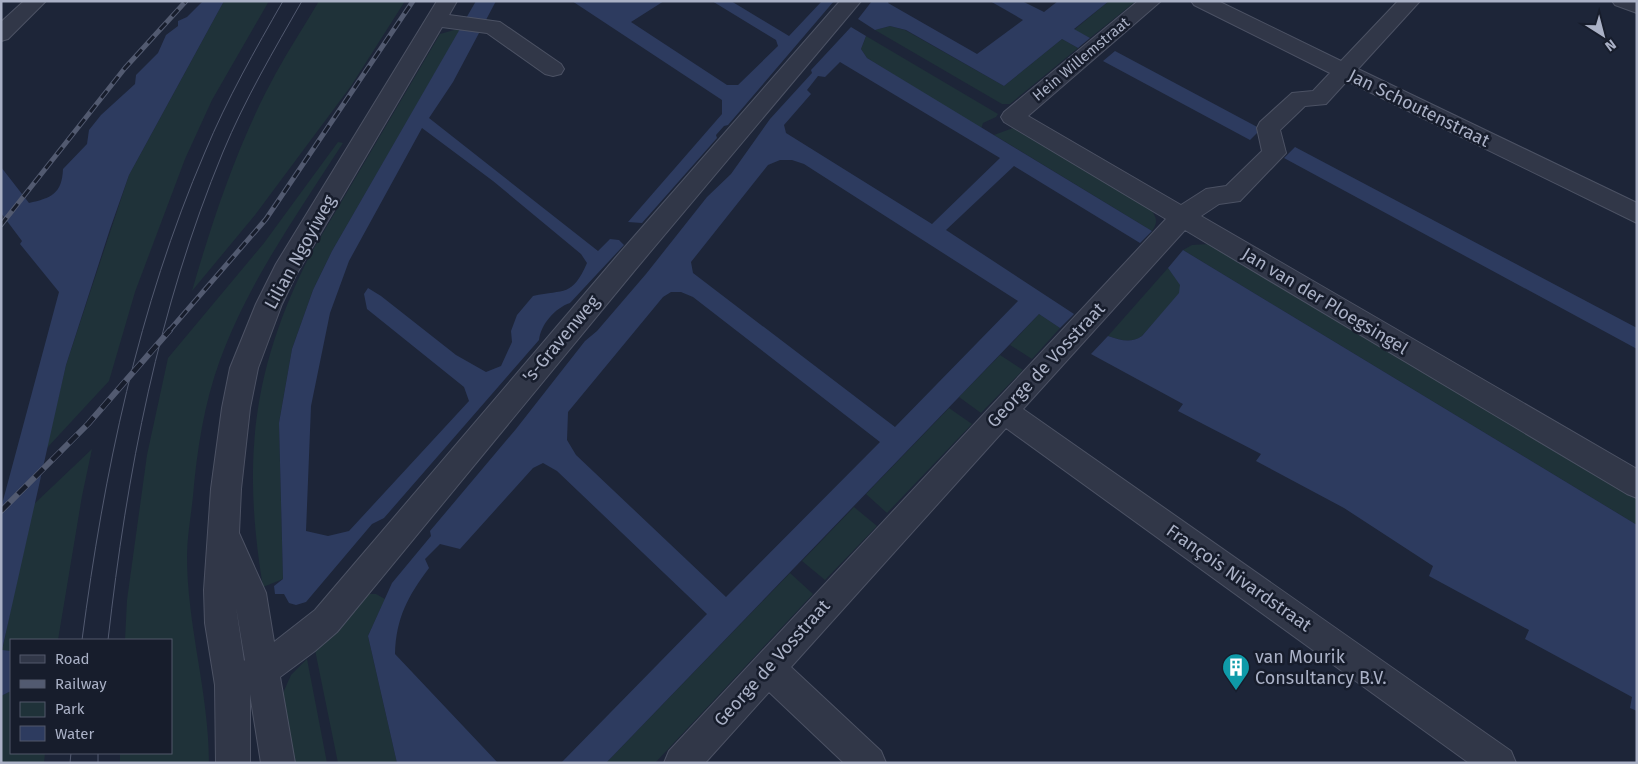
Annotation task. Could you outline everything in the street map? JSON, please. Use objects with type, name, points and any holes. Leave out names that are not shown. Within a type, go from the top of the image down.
[{"type":"street","points":[[1,34],[36,1]]},
{"type":"street","name":"'s-Gravenweg","points":[[232,684],[264,670],[308,638],[326,621],[614,277],[852,1]]},
{"type":"street","name":"Hein Willemstraat","points":[[1012,117],[1151,1]]},
{"type":"street","name":"Jan Schoutenstraat","points":[[1201,1],[1637,214]]},
{"type":"street","name":"George de Vosstraat","points":[[681,763],[1183,216],[1214,195],[1232,195],[1274,153],[1268,128],[1300,98],[1318,99],[1410,1]]},
{"type":"street","points":[[1622,1],[1637,7]]},
{"type":"street","name":"Lilian Ngoyiweg","points":[[232,684],[221,623],[220,590],[226,489],[236,408],[244,368],[269,304],[290,263],[445,15],[493,27],[553,69]]},
{"type":"street","name":"Jan van der Ploegsingel","points":[[1012,117],[1637,485]]},
{"type":"street","name":"François Nivardstraat","points":[[1004,411],[1499,763]]},
{"type":"street","name":"Lilian Ngoyiweg","points":[[224,536],[250,593],[264,670]]},
{"type":"street","points":[[768,668],[869,763]]},
{"type":"street","points":[[264,670],[278,763]]},
{"type":"street","points":[[232,684],[233,763]]},
{"type":"green space","points":[[224,1],[269,1],[212,100],[185,159],[135,292],[109,381],[46,449],[66,365],[129,175]]},
{"type":"green space","points":[[319,1],[405,1],[351,86],[255,215],[192,291],[218,208],[250,125],[286,55]]},
{"type":"green space","points":[[1109,1],[1136,1],[1090,38],[1074,30]]},
{"type":"green space","points":[[890,26],[905,30],[1004,86],[1062,39],[1078,48],[1010,104],[1002,104],[875,30]]},
{"type":"green space","points":[[460,30],[332,251],[313,290],[292,349],[279,423],[283,579],[263,587],[253,498],[253,457],[257,416],[264,377],[275,337],[290,297],[310,255],[440,34]]},
{"type":"green space","points":[[866,36],[998,114],[996,117],[983,123],[981,129],[867,58],[861,49]]},
{"type":"green space","points":[[1013,128],[1151,210],[1156,220],[1152,231],[994,135]]},
{"type":"green space","points":[[338,142],[343,143],[276,248],[245,303],[220,360],[205,410],[188,534],[187,556],[190,608],[206,711],[209,763],[120,763],[120,754],[172,754],[172,639],[125,639],[127,600],[147,455],[168,358],[264,243]]},
{"type":"green space","points":[[1209,244],[1637,499],[1637,525],[1183,250],[1192,245]]},
{"type":"green space","points":[[1168,268],[1181,285],[1180,293],[1142,336],[1129,341],[1108,336]]},
{"type":"green space","points":[[1039,314],[1060,328],[1032,359],[1010,345]]},
{"type":"green space","points":[[1000,355],[1023,370],[981,413],[959,397]]},
{"type":"green space","points":[[949,408],[972,424],[887,513],[866,494]]},
{"type":"green space","points":[[92,449],[82,496],[58,639],[10,639],[10,651],[2,651],[32,506]]},
{"type":"green space","points":[[854,507],[877,526],[825,580],[802,561]]},
{"type":"green space","points":[[790,573],[813,594],[655,763],[606,763]]},
{"type":"green space","points":[[369,594],[376,594],[385,599],[368,636],[397,763],[338,763],[315,650],[334,634]]},
{"type":"green space","points":[[307,659],[327,763],[290,763],[283,693],[291,675]]},
{"type":"green space","points":[[10,692],[10,754],[45,754],[44,763],[1,763],[1,696]]},
{"type":"water","points":[[203,1],[224,1],[129,175],[66,365],[2,650],[10,651],[10,692],[1,696],[1,508],[59,292],[20,244],[22,241],[1,213],[1,167],[29,203],[54,194],[60,184],[63,169],[87,144],[89,130],[101,115],[135,84],[136,75],[158,53],[166,35],[178,26],[178,21],[187,17]]},
{"type":"water","points":[[476,1],[496,1],[453,82],[429,118],[598,251],[610,239],[619,240],[624,245],[570,303],[564,305],[550,317],[540,334],[539,340],[384,518],[372,524],[306,602],[296,605],[289,603],[284,594],[275,594],[274,586],[283,579],[279,423],[292,349],[313,290],[332,251]],"holes":[[[422,128],[493,181],[581,254],[587,263],[582,274],[577,282],[566,290],[533,296],[517,315],[511,331],[512,342],[501,366],[486,372],[456,355],[381,296],[368,288],[364,294],[367,309],[464,387],[469,401],[349,531],[328,536],[306,531],[311,406],[330,313],[349,261]]]},
{"type":"water","points":[[572,1],[664,1],[631,22],[727,85],[738,85],[778,46],[776,40],[712,1],[731,1],[789,36],[822,1],[834,1],[728,125],[724,126],[716,135],[717,138],[642,223],[628,222],[722,114],[722,100]]},
{"type":"water","points":[[872,1],[889,1],[888,3],[977,54],[1023,20],[990,1],[1022,1],[1044,12],[1058,1],[1109,1],[1074,29],[1090,38],[1078,48],[1062,39],[1004,86],[906,30],[890,26],[875,30],[858,19]]},
{"type":"water","points":[[851,27],[866,36],[861,49],[867,58],[1152,231],[1140,243],[1014,166],[946,230],[1074,314],[1060,328],[1039,314],[606,763],[561,763],[707,614],[557,471],[543,463],[533,468],[460,549],[440,544],[425,559],[429,568],[404,608],[396,641],[395,654],[498,763],[397,763],[368,636],[392,583],[431,536],[430,531],[516,429],[585,341],[597,331],[646,274],[707,197],[731,174],[770,119],[812,73],[811,70]],"holes":[[[840,62],[1000,158],[932,224],[786,133],[784,125],[811,94],[807,90],[818,76],[825,77]],[[780,160],[792,160],[804,164],[1018,301],[895,427],[693,273],[691,262],[768,165]],[[671,292],[681,292],[693,297],[880,442],[726,597],[576,455],[567,440],[568,412],[663,297]]]},
{"type":"water","points":[[1115,51],[1261,129],[1250,140],[1103,61]]},
{"type":"water","points":[[1295,147],[1637,328],[1637,349],[1284,158]]},
{"type":"water","points":[[1183,250],[1637,525],[1637,711],[1630,708],[1632,697],[1525,639],[1529,630],[1429,576],[1433,566],[1344,508],[1256,461],[1261,454],[1178,411],[1183,404],[1091,354],[1108,336],[1129,341],[1142,336],[1179,293],[1180,285],[1168,268]]},
{"type":"tram line","points":[[82,639],[101,515],[113,453],[142,331],[161,270],[181,211],[214,132],[242,75],[283,1]]},
{"type":"tram line","points":[[108,639],[125,515],[136,453],[148,392],[180,271],[200,211],[232,132],[260,75],[302,1]]},
{"type":"tram line","points":[[70,763],[71,754]]},
{"type":"tram line","points":[[98,754],[98,763]]},
{"type":"railway","points":[[1,225],[125,68],[186,1]]},
{"type":"railway","points":[[169,331],[266,219],[413,1]]},
{"type":"railway","points":[[1,511],[88,424],[170,330]]},
{"type":"place","name":"van Mourik Consultancy B.V.","points":[[1236,691]]}]
